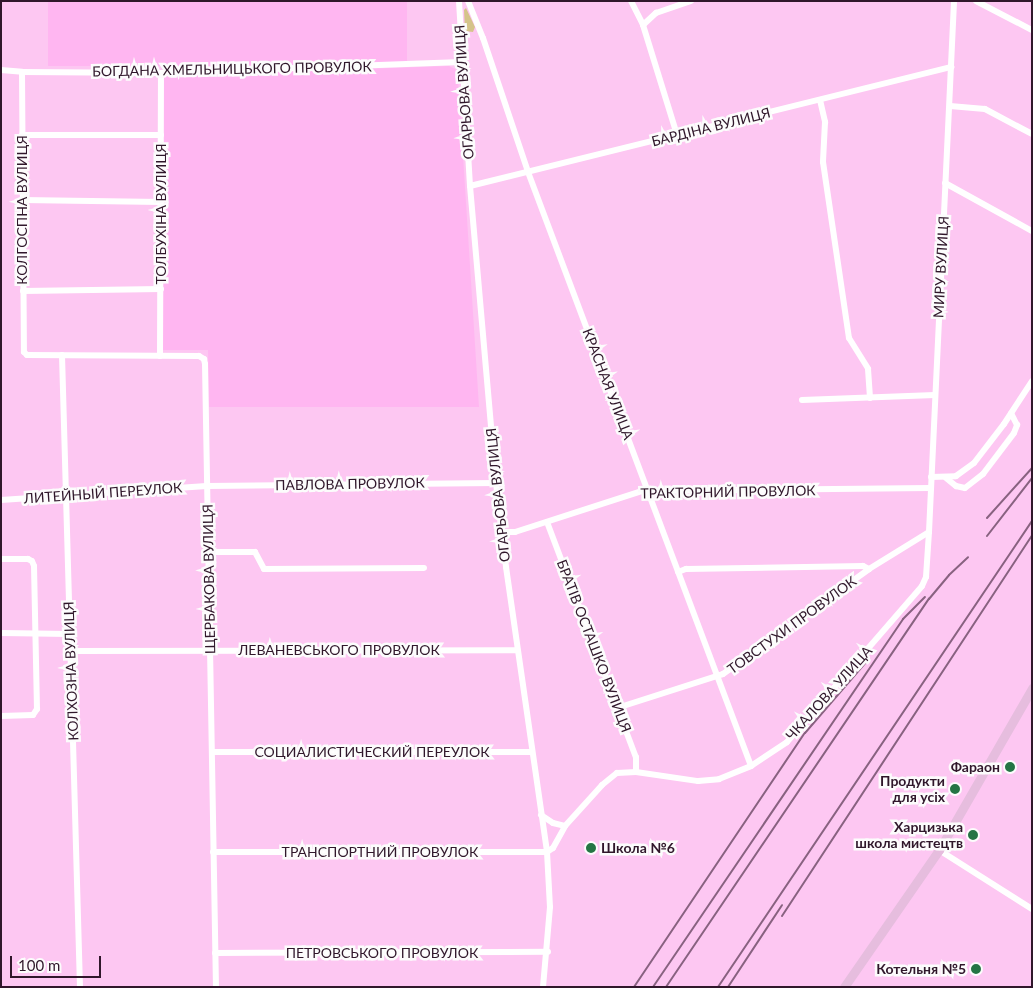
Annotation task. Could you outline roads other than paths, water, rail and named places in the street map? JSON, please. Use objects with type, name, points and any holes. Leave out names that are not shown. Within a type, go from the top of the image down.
[{"type":"main road","points":[[844,987],[938,850],[1032,688]]},
{"type":"street","name":"ОГАРЬОВА ВУЛИЦЯ","points":[[459,1],[470,186],[496,483],[517,650],[547,852],[550,907],[548,952],[543,987]]},
{"type":"street","name":"КРАСНАЯ УЛИЦА","points":[[468,1],[483,38],[528,172],[751,766]]},
{"type":"street","points":[[631,1],[643,25],[677,135]]},
{"type":"street","points":[[643,25],[656,13],[691,1]]},
{"type":"street","name":"МИРУ ВУЛИЦЯ","points":[[929,532],[930,477],[954,1]]},
{"type":"street","points":[[976,1],[1032,30]]},
{"type":"street","name":"БОГДАНА ХМЕЛЬНИЦЬКОГО ПРОВУЛОК","points":[[1,70],[22,72],[161,72],[462,62]]},
{"type":"street","name":"БАРДІНА ВУЛИЦЯ","points":[[470,186],[951,68]]},
{"type":"street","name":"КОЛГОСПНА ВУЛИЦЯ","points":[[22,72],[23,347]]},
{"type":"street","name":"ТОЛБУХІНА ВУЛИЦЯ","points":[[160,356],[161,72]]},
{"type":"street","points":[[820,100],[824,122],[823,162],[849,338],[868,369],[870,398]]},
{"type":"street","points":[[950,106],[985,109],[1032,134]]},
{"type":"street","points":[[22,135],[161,135]]},
{"type":"street","points":[[945,183],[1032,231]]},
{"type":"street","points":[[22,200],[161,202]]},
{"type":"street","points":[[23,291],[161,289]]},
{"type":"street","name":"ЩЕРБАКОВА ВУЛИЦЯ","points":[[23,347],[27,355],[199,356],[204,359],[216,987]]},
{"type":"street","name":"КОЛХОЗНА ВУЛИЦЯ","points":[[62,356],[80,987]]},
{"type":"street","points":[[930,477],[946,478],[956,476],[974,463],[1032,381]]},
{"type":"street","points":[[802,400],[935,396]]},
{"type":"street","points":[[946,478],[956,486],[965,488],[982,474],[1018,426],[1011,413]]},
{"type":"street","name":"ПАВЛОВА ПРОВУЛОК","points":[[205,486],[496,483]]},
{"type":"street","name":"ЛИТЕЙНЫЙ ПЕРЕУЛОК","points":[[1,500],[205,486]]},
{"type":"street","name":"ТРАКТОРНИЙ ПРОВУЛОК","points":[[502,532],[515,532],[642,491],[930,488]]},
{"type":"street","name":"БРАТІВ ОСТАШКО ВУЛИЦЯ","points":[[547,522],[636,757],[636,772]]},
{"type":"street","name":"ТОВСТУХИ ПРОВУЛОК","points":[[617,708],[722,674],[869,569],[929,532]]},
{"type":"street","name":"ЧКАЛОВА УЛИЦА","points":[[547,852],[553,848],[565,826],[602,785],[617,773],[636,772],[698,781],[719,779],[751,766],[786,742],[916,596],[926,577],[929,532]]},
{"type":"street","points":[[208,552],[255,552],[264,569],[424,568]]},
{"type":"street","points":[[1,559],[28,559],[32,562],[36,635],[36,713],[1,716]]},
{"type":"street","points":[[678,572],[686,569],[863,566],[869,569]]},
{"type":"street","points":[[1,633],[70,634]]},
{"type":"street","name":"ЛЕВАНЕВСЬКОГО ПРОВУЛОК","points":[[71,651],[517,650]]},
{"type":"street","name":"СОЦИАЛИСТИЧЕСКИЙ ПЕРЕУЛОК","points":[[212,752],[532,752]]},
{"type":"street","points":[[541,815],[553,823],[565,826]]},
{"type":"street","points":[[938,850],[1032,909]]},
{"type":"street","name":"ТРАНСПОРТНИЙ ПРОВУЛОК","points":[[213,852],[547,852]]},
{"type":"street","name":"ПЕТРОВСЬКОГО ПРОВУЛОК","points":[[216,953],[548,952]]},
{"type":"railway","points":[[987,518],[1032,468]]},
{"type":"railway","points":[[987,536],[1032,478]]},
{"type":"railway","points":[[718,987],[1032,521]]},
{"type":"railway","points":[[782,916],[1032,536]]},
{"type":"railway","points":[[666,987],[929,599],[949,575],[968,557]]},
{"type":"railway","points":[[653,987],[903,619],[925,597]]},
{"type":"railway","points":[[634,987],[805,733],[867,661]]},
{"type":"railway","points":[[728,987],[782,905]]},
{"type":"place","name":"Фараон","points":[[1010,767]]},
{"type":"place","name":"Продукти для усіх","points":[[955,789]]},
{"type":"place","name":"Харцизька школа мистецтв","points":[[973,835]]},
{"type":"place","name":"Школа №6","points":[[591,848]]},
{"type":"place","name":"Котельня №5","points":[[976,969]]}]
